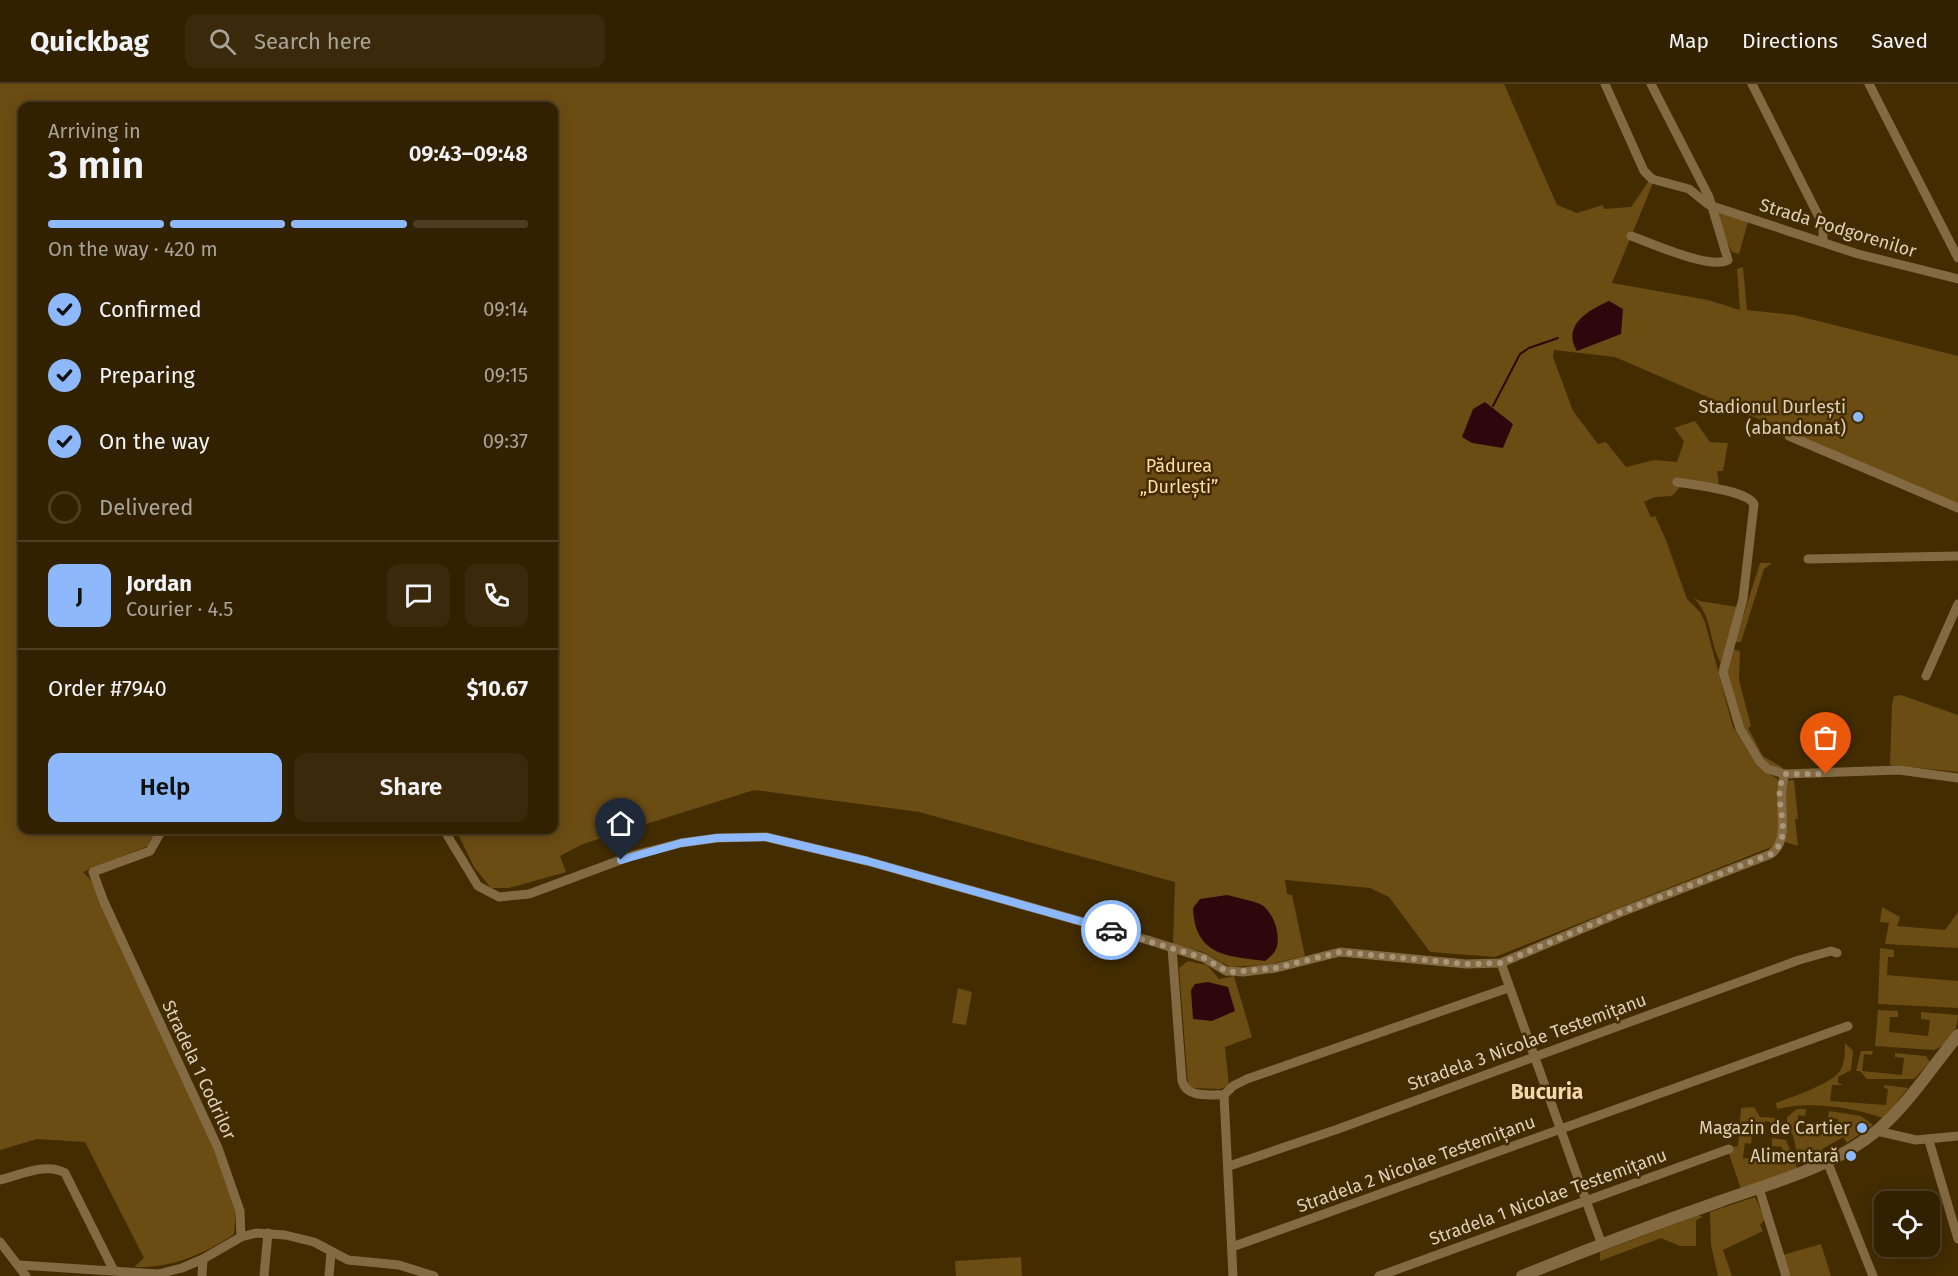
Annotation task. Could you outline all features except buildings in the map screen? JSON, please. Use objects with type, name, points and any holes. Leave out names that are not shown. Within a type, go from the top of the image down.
[{"type":"street","name":"Strada Podgorenilor","points":[[1605,84],[1647,176],[1689,189],[1710,205],[1858,254],[1958,279]]},
{"type":"street","points":[[1631,236],[1697,259],[1725,262],[1729,255],[1709,197],[1651,84]]},
{"type":"street","points":[[1752,84],[1823,225],[1823,242]]},
{"type":"street","points":[[1869,84],[1958,258]]},
{"type":"street","points":[[1789,436],[1958,508]]},
{"type":"street","points":[[1677,482],[1712,488],[1753,501],[1752,534],[1745,587],[1723,672],[1740,729],[1760,762],[1768,769],[1785,774],[1899,770],[1958,778]]},
{"type":"street","points":[[1808,559],[1958,556]]},
{"type":"street","points":[[1926,676],[1958,604]]},
{"type":"street","points":[[446,834],[473,881],[485,892],[499,897],[529,894],[652,850],[717,838],[754,836],[867,861],[1172,948],[1204,958],[1226,971],[1276,968],[1340,952],[1466,964],[1501,963],[1619,913],[1771,854],[1783,838],[1780,788],[1785,774]]},
{"type":"street","name":"Stradela 1 Codrilor","points":[[160,834],[150,851],[93,872],[104,902],[218,1148],[240,1211],[241,1237]]},
{"type":"street","points":[[1172,948],[1184,1086],[1193,1094],[1224,1095],[1233,1086],[1247,1079],[1508,988]]},
{"type":"street","name":"Stradela 3 Nicolae Testemițanu","points":[[1229,1166],[1328,1133],[1799,960],[1831,951],[1837,953]]},
{"type":"street","points":[[1501,963],[1508,988],[1602,1245]]},
{"type":"street","name":"Stradela 2 Nicolae Testemițanu","points":[[1232,1247],[1848,1026]]},
{"type":"street","points":[[1521,1276],[1803,1173],[1827,1161],[1877,1131],[1893,1115],[1958,1035]]},
{"type":"street","points":[[1224,1095],[1233,1276]]},
{"type":"street","points":[[1877,1131],[1904,1139],[1929,1141],[1958,1136]]},
{"type":"street","points":[[1929,1141],[1958,1239]]},
{"type":"street","name":"Stradela 1 Nicolae Testemițanu","points":[[1379,1276],[1729,1149]]},
{"type":"street","points":[[1827,1161],[1873,1276]]},
{"type":"street","points":[[0,1180],[54,1168],[65,1173],[112,1269]]},
{"type":"street","points":[[1759,1188],[1786,1276]]},
{"type":"street","points":[[264,1276],[268,1233]]},
{"type":"street","points":[[19,1265],[112,1269],[131,1274],[168,1272],[203,1259],[241,1237],[268,1233],[306,1239],[331,1253],[356,1262],[399,1265],[434,1276]]},
{"type":"street","points":[[0,1242],[27,1276]]},
{"type":"street","points":[[329,1276],[331,1253]]},
{"type":"street","points":[[202,1276],[203,1259]]},
{"type":"street","points":[[398,1276],[399,1265]]},
{"type":"green space","name":"Pădurea „Durlești”","points":[[0,84],[1504,84],[1557,205],[1577,213],[1603,205],[1604,209],[1631,207],[1649,181],[1653,183],[1612,283],[1708,300],[1740,310],[1737,269],[1743,267],[1747,310],[1794,315],[1958,356],[1958,505],[1615,357],[1554,350],[1553,357],[1573,411],[1598,444],[1606,442],[1626,467],[1654,460],[1677,462],[1684,441],[1674,428],[1695,421],[1710,442],[1728,443],[1723,471],[1717,471],[1719,486],[1680,487],[1672,496],[1655,497],[1644,502],[1651,517],[1655,516],[1666,540],[1687,599],[1700,612],[1705,622],[1733,727],[1758,767],[1778,779],[1779,838],[1774,846],[1495,957],[1430,952],[1389,897],[1370,888],[1285,880],[1287,894],[1292,895],[1305,956],[1267,965],[1230,967],[1203,952],[1173,944],[1175,882],[919,812],[754,790],[583,844],[560,856],[566,872],[509,888],[491,888],[474,867],[458,834],[558,834],[558,102],[18,102],[18,834],[156,834],[151,845],[83,872],[92,881],[219,1157],[236,1212],[234,1234],[187,1259],[148,1267],[134,1267],[144,1258],[85,1142],[37,1139],[0,1150]]},
{"type":"green space","points":[[1716,211],[1748,222],[1739,254],[1732,252],[1715,216]]},
{"type":"green space","points":[[1760,563],[1772,563],[1764,569],[1741,642],[1735,642]]},
{"type":"green space","points":[[1694,598],[1737,607],[1722,665],[1705,614]]},
{"type":"green space","points":[[1732,649],[1740,651],[1739,680],[1751,726],[1748,728],[1763,756],[1782,767],[1780,770],[1763,761],[1746,734],[1727,671]]},
{"type":"green space","points":[[1901,695],[1958,715],[1958,772],[1890,765],[1892,704],[1894,696]]},
{"type":"green space","points":[[1794,780],[1798,846],[1785,842],[1782,787],[1785,781]]},
{"type":"green space","points":[[1882,907],[1900,917],[1897,926],[1945,930],[1958,912],[1958,948],[1885,944],[1889,923],[1880,922]]},
{"type":"green space","points":[[1880,948],[1894,950],[1894,957],[1888,957],[1887,975],[1958,981],[1958,1008],[1878,1004]]},
{"type":"green space","points":[[1188,961],[1207,965],[1219,979],[1234,976],[1252,1037],[1225,1047],[1229,1086],[1220,1089],[1191,1088],[1188,1084],[1179,968]]},
{"type":"green space","points":[[958,988],[972,992],[966,1025],[952,1023]]},
{"type":"green space","points":[[1878,1010],[1898,1011],[1898,1017],[1890,1017],[1889,1032],[1928,1036],[1930,1020],[1921,1019],[1921,1012],[1958,1015],[1958,1020],[1948,1040],[1934,1050],[1875,1046]]},
{"type":"green space","points":[[1845,1043],[1853,1051],[1851,1070],[1838,1077],[1838,1083],[1844,1085],[1832,1085],[1830,1101],[1886,1105],[1888,1089],[1884,1088],[1884,1085],[1908,1088],[1886,1116],[1883,1118],[1844,1108],[1817,1105],[1777,1109],[1776,1103],[1811,1090],[1835,1076],[1843,1064]]},
{"type":"green space","points":[[1861,1051],[1873,1051],[1872,1055],[1864,1054],[1862,1071],[1902,1075],[1904,1058],[1895,1057],[1895,1053],[1926,1056],[1930,1062],[1914,1079],[1867,1079],[1860,1071],[1856,1071]]},
{"type":"green space","points":[[1754,1107],[1760,1117],[1776,1118],[1783,1123],[1782,1130],[1777,1135],[1771,1133],[1770,1122],[1765,1121],[1763,1128],[1753,1127],[1751,1144],[1745,1143],[1743,1158],[1780,1162],[1782,1147],[1772,1146],[1772,1138],[1786,1140],[1798,1170],[1741,1189],[1727,1148],[1738,1146],[1741,1108]]},
{"type":"green space","points":[[1797,1109],[1806,1109],[1805,1116],[1798,1115],[1797,1132],[1836,1135],[1838,1119],[1828,1118],[1829,1111],[1861,1116],[1873,1125],[1847,1143],[1843,1137],[1822,1149],[1825,1156],[1805,1166],[1797,1153],[1793,1135],[1787,1132],[1787,1117]]},
{"type":"green space","points":[[1755,1197],[1765,1219],[1760,1225],[1763,1231],[1723,1250],[1732,1276],[1718,1276],[1711,1245],[1710,1212]]},
{"type":"green space","points":[[1698,1215],[1703,1217],[1696,1220],[1696,1246],[1680,1246],[1661,1238],[1600,1261],[1600,1252]]},
{"type":"green space","points":[[1821,1244],[1831,1276],[1789,1276],[1783,1255]]},
{"type":"green space","points":[[1021,1257],[1022,1276],[956,1276],[955,1261]]},
{"type":"shaded area","points":[[1609,301],[1623,309],[1621,334],[1577,351],[1572,333],[1575,326],[1586,314]]},
{"type":"shaded area","points":[[1485,402],[1513,424],[1503,448],[1472,443],[1462,437],[1473,409]]},
{"type":"shaded area","points":[[1227,895],[1260,904],[1273,918],[1277,932],[1277,945],[1265,961],[1226,955],[1207,945],[1200,936],[1195,924],[1193,908],[1200,899]]},
{"type":"shaded area","points":[[1208,982],[1228,987],[1235,1011],[1212,1021],[1193,1019],[1191,990],[1195,984]]},
{"type":"waterway","points":[[1493,406],[1520,354],[1529,348],[1558,338]]},
{"type":"way so far","points":[[1111,930],[1193,954],[1226,971],[1234,972],[1276,968],[1316,956],[1340,952],[1466,964],[1501,963],[1619,913],[1771,854],[1781,844],[1783,838],[1780,788],[1785,774],[1826,774]]},
{"type":"place","name":"Stadionul Durlești (abandonat)","points":[[1858,417]]},
{"type":"place","name":"Magazin de Cartier","points":[[1862,1128]]},
{"type":"place","name":"Alimentară","points":[[1851,1156]]},
{"type":"district","name":"Bucuria","points":[[1547,1092]]},
{"type":"route","points":[[621,860],[681,843],[717,838],[766,837],[867,861],[1111,930]]}]
